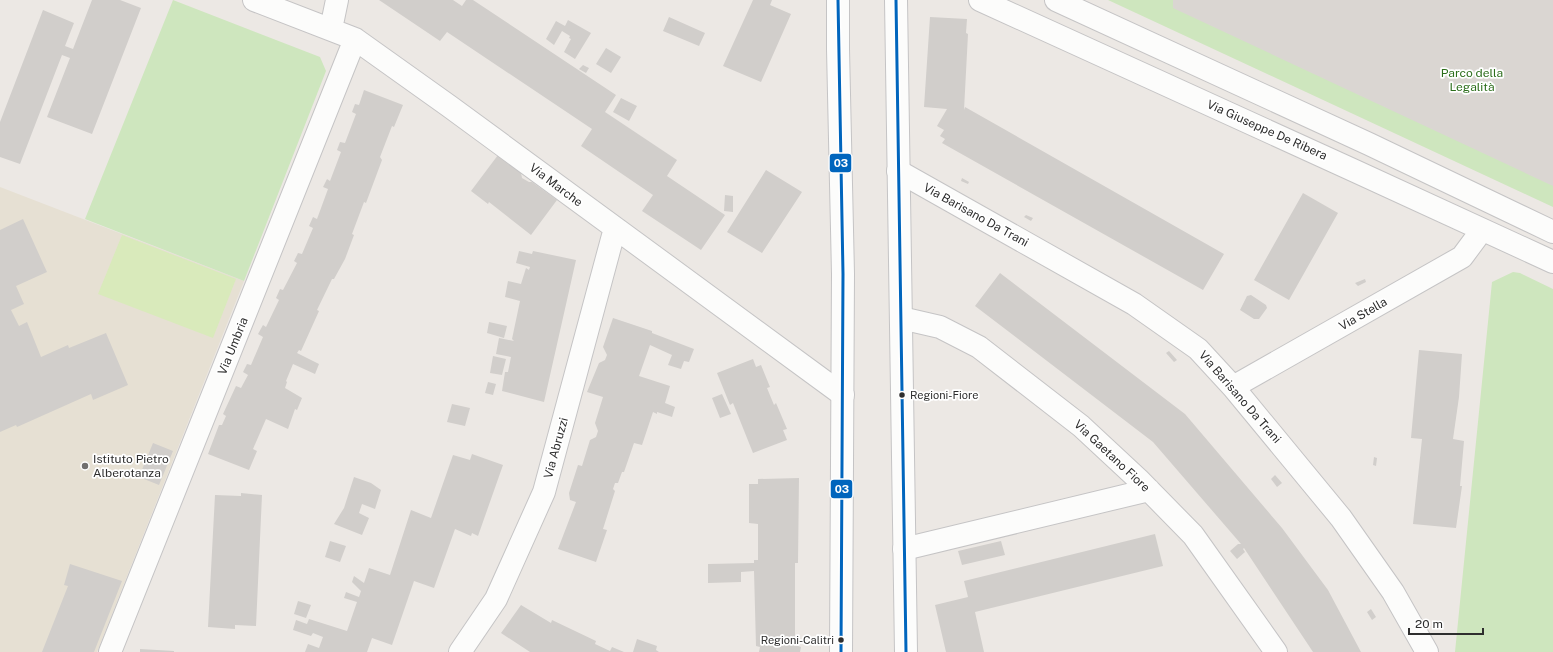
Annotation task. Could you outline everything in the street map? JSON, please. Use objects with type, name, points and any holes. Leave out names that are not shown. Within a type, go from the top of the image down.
[{"type":"street","name":"Via Marche","points":[[254,0],[355,39],[449,106],[843,395]]},
{"type":"street","points":[[331,29],[337,0]]},
{"type":"street","points":[[838,0],[843,274],[841,652]]},
{"type":"street","points":[[896,0],[906,652]]},
{"type":"street","name":"Via Giuseppe De Ribera","points":[[980,0],[1553,262]]},
{"type":"street","points":[[1056,0],[1376,147],[1553,232]]},
{"type":"street","points":[[1078,44],[1092,17]]},
{"type":"street","name":"Via Umbria","points":[[110,652],[355,39]]},
{"type":"street","points":[[1132,69],[1146,41]]},
{"type":"street","name":"Via Barisano Da Trani","points":[[898,171],[1134,304],[1198,349],[1233,387],[1341,518],[1393,592],[1427,652]]},
{"type":"street","name":"Via Abruzzi","points":[[460,652],[496,599],[544,492],[615,228]]},
{"type":"street","name":"Via Stella","points":[[1233,387],[1462,257],[1482,230]]},
{"type":"street","name":"Via Gaetano Fiore","points":[[901,318],[940,327],[979,347],[1081,426],[1149,490],[1193,535],[1276,652]]},
{"type":"street","points":[[904,549],[1149,490]]},
{"type":"shaded area","name":"Parco della Legalità","points":[[1173,0],[1553,0],[1553,186],[1173,8]]},
{"type":"shaded area","name":"Istituto Pietro Alberotanza","points":[[0,187],[244,281],[97,652],[0,652]]},
{"type":"green space","points":[[173,0],[320,57],[326,71],[244,281],[85,219]]},
{"type":"green space","name":"Parco della Legalità","points":[[1108,0],[1553,0],[1553,207]]},
{"type":"green space","points":[[122,235],[236,279],[213,338],[98,294]]},
{"type":"green space","points":[[1513,272],[1520,273],[1553,289],[1553,652],[1455,652],[1492,282]]},
{"type":"building","points":[[92,0],[120,0],[141,8],[92,134],[47,117],[70,58],[62,55],[20,164],[0,157],[0,122],[43,10],[74,23],[65,46],[73,49]]},
{"type":"building","points":[[379,0],[453,0],[462,6],[466,0],[473,0],[616,95],[605,112],[677,160],[667,176],[725,215],[701,250],[642,211],[653,195],[581,146],[592,129],[447,32],[440,41]]},
{"type":"building","points":[[753,0],[772,0],[770,5],[791,14],[761,82],[723,66]]},
{"type":"building","points":[[669,17],[705,33],[699,46],[663,31]]},
{"type":"building","points":[[930,17],[967,19],[966,33],[968,34],[964,110],[965,107],[1224,254],[1203,290],[942,143],[945,139],[940,136],[944,130],[937,126],[947,109],[924,107]]},
{"type":"building","points":[[568,20],[591,33],[575,59],[564,52],[571,39],[569,38],[570,36],[562,31],[554,45],[546,39],[556,21],[565,26]]},
{"type":"building","points":[[606,48],[621,57],[611,73],[596,64]]},
{"type":"building","points":[[583,65],[589,68],[586,73],[579,69]]},
{"type":"building","points":[[364,90],[403,105],[394,127],[392,126],[380,157],[382,160],[366,203],[364,202],[352,234],[354,235],[345,259],[334,279],[332,279],[317,310],[319,311],[301,351],[299,350],[297,353],[319,364],[315,374],[293,364],[286,381],[285,388],[302,398],[297,410],[295,409],[288,429],[266,419],[253,449],[257,451],[249,470],[208,454],[219,425],[222,425],[226,416],[223,414],[236,386],[241,388],[248,375],[243,372],[247,364],[251,365],[263,337],[258,334],[263,325],[266,327],[279,300],[276,298],[280,289],[283,290],[297,263],[294,261],[298,253],[302,254],[313,228],[309,226],[313,217],[317,219],[328,189],[323,187],[327,179],[330,181],[341,152],[337,150],[340,142],[345,143],[356,114],[352,112],[355,104],[359,105]]},
{"type":"building","points":[[621,98],[637,106],[629,121],[613,112]]},
{"type":"building","points":[[498,155],[521,173],[522,178],[532,182],[557,200],[531,235],[489,202],[488,204],[471,191]]},
{"type":"building","points":[[766,170],[802,192],[762,253],[727,232]]},
{"type":"building","points":[[962,178],[969,182],[968,184],[961,181]]},
{"type":"building","points":[[1303,193],[1338,213],[1289,300],[1254,280]]},
{"type":"building","points":[[725,195],[733,196],[733,212],[724,211]]},
{"type":"building","points":[[1026,215],[1033,218],[1031,221],[1024,217]]},
{"type":"building","points":[[23,219],[47,272],[16,286],[24,304],[11,310],[19,326],[27,322],[41,357],[68,345],[69,348],[106,333],[128,385],[93,400],[91,394],[17,427],[16,425],[0,432],[0,230]]},
{"type":"building","points":[[519,251],[532,254],[533,251],[576,260],[544,402],[502,391],[505,372],[508,372],[511,357],[496,354],[499,338],[514,341],[512,339],[520,301],[505,297],[508,281],[521,284],[526,268],[529,270],[530,267],[516,263]]},
{"type":"building","points":[[1000,273],[1185,414],[1282,528],[1328,590],[1361,652],[1313,652],[1244,548],[1243,549],[1245,552],[1237,559],[1230,551],[1238,544],[1241,544],[1153,442],[975,306]]},
{"type":"building","points":[[1365,279],[1366,282],[1358,286],[1355,283]]},
{"type":"building","points":[[1251,295],[1266,305],[1267,308],[1259,319],[1254,319],[1240,310],[1247,296]]},
{"type":"building","points":[[613,318],[652,331],[652,333],[694,349],[689,362],[684,361],[681,369],[668,365],[672,355],[650,345],[639,376],[670,386],[665,403],[675,407],[672,417],[653,412],[642,445],[634,443],[624,472],[622,472],[618,483],[615,483],[613,489],[615,491],[603,529],[607,530],[596,562],[558,549],[576,502],[570,500],[569,493],[578,465],[582,466],[590,440],[596,437],[598,431],[595,423],[603,397],[587,392],[599,363],[605,360],[607,355],[603,347]]},
{"type":"building","points":[[489,322],[507,326],[504,338],[487,333]]},
{"type":"building","points":[[1419,350],[1462,354],[1459,397],[1453,439],[1464,441],[1460,486],[1462,486],[1456,528],[1413,524],[1422,439],[1411,438]]},
{"type":"building","points":[[1169,351],[1177,360],[1174,362],[1166,353]]},
{"type":"building","points":[[493,356],[506,359],[502,375],[490,373]]},
{"type":"building","points":[[753,359],[756,367],[761,365],[770,387],[767,388],[774,405],[776,403],[787,429],[783,430],[787,440],[753,453],[733,403],[730,405],[717,373]]},
{"type":"building","points":[[488,382],[496,384],[493,395],[485,393]]},
{"type":"building","points":[[722,394],[731,414],[720,418],[712,398]]},
{"type":"building","points":[[452,404],[470,408],[465,426],[447,422]]},
{"type":"building","points":[[153,443],[173,451],[159,485],[139,477]]},
{"type":"building","points":[[472,454],[503,465],[478,536],[472,533],[471,536],[455,529],[434,588],[414,581],[392,645],[372,638],[367,652],[305,652],[308,644],[319,648],[323,637],[313,633],[311,636],[293,630],[296,620],[307,624],[309,619],[347,631],[357,602],[344,598],[346,592],[359,597],[361,591],[352,582],[354,576],[364,583],[369,568],[390,575],[411,510],[431,518],[453,455],[470,460]]},
{"type":"building","points":[[1374,457],[1377,458],[1376,466],[1373,465]]},
{"type":"building","points":[[1275,475],[1282,483],[1277,487],[1271,479]]},
{"type":"building","points":[[354,477],[371,483],[381,490],[375,509],[362,504],[359,513],[369,518],[362,535],[334,524],[344,508]]},
{"type":"building","points":[[799,478],[798,563],[795,563],[795,645],[801,647],[800,652],[759,652],[760,647],[756,646],[754,571],[741,572],[741,582],[708,583],[708,564],[754,563],[754,560],[758,560],[758,524],[749,523],[749,484],[758,484],[758,479]]},
{"type":"building","points":[[241,493],[262,495],[256,626],[235,625],[235,629],[208,627],[215,495],[241,496]]},
{"type":"building","points":[[1155,534],[1163,566],[975,612],[984,652],[946,652],[935,605],[968,597],[964,581]]},
{"type":"building","points":[[330,541],[346,546],[340,562],[325,557]]},
{"type":"building","points":[[1001,541],[1005,555],[962,565],[958,551]]},
{"type":"building","points":[[70,564],[122,581],[94,652],[42,652],[68,586],[64,585]]},
{"type":"building","points":[[298,601],[311,605],[306,618],[294,614]]},
{"type":"building","points":[[521,605],[551,623],[552,620],[596,641],[595,644],[610,651],[612,647],[624,652],[530,652],[501,633]]},
{"type":"building","points":[[1371,609],[1376,617],[1372,620],[1367,612]]},
{"type":"building","points":[[637,639],[657,646],[656,650],[659,652],[633,652]]},
{"type":"building","points":[[140,649],[174,651],[174,652],[140,652]]},
{"type":"transit line","name":"03","points":[[838,0],[843,274],[841,652]]},
{"type":"transit line","name":"03","points":[[896,0],[906,652]]},
{"type":"place","name":"Regioni-Fiore","points":[[902,395]]},
{"type":"place","name":"Istituto Pietro Alberotanza","points":[[85,466]]},
{"type":"place","name":"Regioni-Calitri","points":[[841,640]]}]
